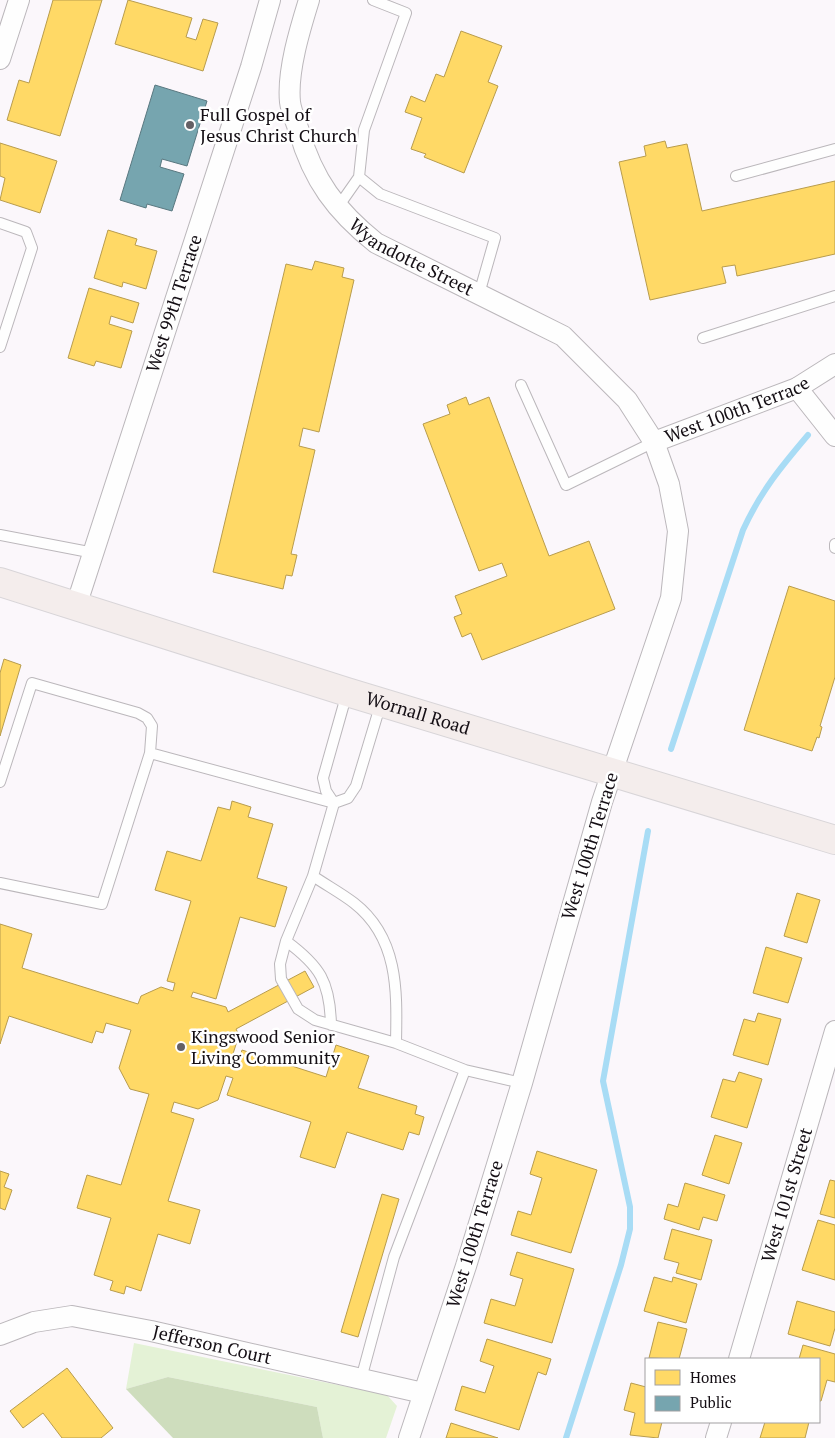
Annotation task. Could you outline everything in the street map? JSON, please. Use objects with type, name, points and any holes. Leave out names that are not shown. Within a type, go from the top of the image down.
[{"type":"main road","name":"Wornall Road","points":[[0,582],[347,692],[835,840]]},
{"type":"street","points":[[0,59],[19,0]]},
{"type":"street","name":"Wyandotte Street","points":[[309,0],[294,50],[290,101],[306,156],[322,188],[353,225],[376,243],[563,336],[627,400],[654,442]]},
{"type":"street","name":"West 99th Terrace","points":[[76,606],[251,67],[268,1]]},
{"type":"street","name":"West 100th Terrace","points":[[409,1438],[466,1266],[522,1083],[612,773],[671,598],[678,531],[669,484],[654,442],[796,388],[835,364]]},
{"type":"street","points":[[796,388],[835,436]]},
{"type":"street","name":"West 101st Street","points":[[739,1358],[835,1031]]},
{"type":"street","name":"Jefferson Court","points":[[0,1335],[34,1322],[72,1316],[160,1333],[423,1393]]},
{"type":"street","points":[[716,1438],[721,1423]]},
{"type":"lane","points":[[338,207],[359,177],[359,160],[364,130],[406,13],[373,0]]},
{"type":"lane","points":[[736,176],[835,149]]},
{"type":"lane","points":[[359,177],[380,194],[495,238],[479,294]]},
{"type":"lane","points":[[0,223],[26,232],[32,248],[0,347]]},
{"type":"lane","points":[[702,338],[835,296]]},
{"type":"lane","points":[[521,385],[566,485],[654,442]]},
{"type":"lane","points":[[0,535],[94,553]]},
{"type":"lane","points":[[0,782],[32,683],[138,713],[147,718],[152,726],[150,753],[102,904],[0,883]]},
{"type":"lane","points":[[347,692],[323,778],[326,791],[334,804],[313,876],[286,941],[280,964],[281,979],[298,1009],[315,1020],[396,1043],[464,1070],[522,1083]]},
{"type":"lane","points":[[150,753],[334,804],[348,798],[356,786],[381,702]]},
{"type":"lane","points":[[313,876],[355,904],[380,929],[393,962],[397,993],[396,1043]]},
{"type":"lane","points":[[286,941],[314,964],[323,978],[330,1002],[331,1025]]},
{"type":"lane","points":[[361,1379],[394,1257],[464,1070]]},
{"type":"green space","points":[[134,1343],[387,1395],[397,1406],[386,1438],[323,1438],[317,1407],[168,1377],[126,1389]]},
{"type":"green space","points":[[168,1377],[317,1407],[323,1438],[173,1438],[126,1389]]},
{"type":"building: Homes","points":[[53,0],[102,0],[60,136],[7,120],[19,80],[29,83]]},
{"type":"building: Homes","points":[[128,0],[192,18],[186,37],[196,40],[203,19],[218,23],[203,71],[115,44]]},
{"type":"building: Homes","points":[[461,31],[502,46],[488,82],[498,86],[464,173],[424,157],[426,154],[411,149],[422,118],[405,112],[411,96],[425,102],[436,74],[444,77]]},
{"type":"building: Homes","points":[[665,141],[667,148],[687,144],[702,211],[835,181],[835,254],[737,276],[735,265],[722,267],[726,283],[650,300],[619,162],[646,156],[644,146]]},
{"type":"building: Homes","points":[[0,143],[57,161],[40,213],[0,200],[5,178],[0,176]]},
{"type":"building: Homes","points":[[108,230],[137,239],[135,245],[157,251],[146,289],[123,282],[122,287],[94,278]]},
{"type":"building: Homes","points":[[315,261],[344,268],[342,277],[354,280],[319,432],[303,428],[299,446],[315,450],[291,554],[297,555],[292,576],[286,575],[283,589],[213,572],[286,264],[312,270]]},
{"type":"building: Homes","points":[[89,288],[139,303],[133,323],[111,316],[109,324],[132,331],[121,368],[96,361],[94,366],[68,358]]},
{"type":"building: Homes","points":[[466,397],[469,405],[489,397],[549,556],[589,541],[615,609],[482,660],[471,633],[462,637],[454,617],[462,614],[455,596],[507,576],[502,563],[479,571],[423,424],[450,414],[447,405]]},
{"type":"building: Homes","points":[[789,586],[835,601],[835,677],[820,726],[822,727],[819,738],[817,737],[812,751],[744,730]]},
{"type":"building: Homes","points":[[4,659],[21,665],[0,736],[0,673]]},
{"type":"building: Homes","name":"Kingswood Senior Living Community","points":[[232,801],[251,807],[248,817],[273,824],[257,878],[287,887],[275,927],[240,917],[216,999],[193,992],[191,997],[226,1007],[228,1012],[305,971],[314,987],[236,1029],[239,1035],[231,1060],[238,1062],[242,1050],[326,1077],[336,1045],[369,1056],[358,1088],[417,1106],[415,1114],[424,1117],[419,1135],[409,1132],[403,1150],[347,1132],[335,1168],[300,1157],[311,1122],[227,1095],[233,1078],[226,1076],[218,1100],[198,1109],[174,1102],[171,1112],[194,1119],[168,1201],[200,1210],[190,1244],[158,1234],[141,1291],[126,1286],[124,1294],[110,1290],[113,1281],[94,1275],[111,1218],[77,1208],[87,1175],[121,1185],[149,1094],[130,1089],[119,1068],[131,1030],[106,1023],[103,1033],[96,1031],[92,1043],[9,1016],[0,1044],[0,924],[32,934],[22,968],[138,1004],[141,996],[161,987],[173,991],[175,983],[167,981],[191,901],[155,890],[167,851],[201,861],[218,807],[230,810]]},
{"type":"building: Homes","points":[[797,893],[820,900],[807,943],[784,936]]},
{"type":"building: Homes","points":[[766,947],[802,958],[788,1003],[753,993]]},
{"type":"building: Homes","points":[[758,1013],[781,1019],[768,1065],[733,1055],[744,1019],[755,1022]]},
{"type":"building: Homes","points":[[739,1072],[762,1079],[747,1128],[711,1117],[723,1079],[735,1082]]},
{"type":"building: Homes","points":[[715,1135],[742,1143],[729,1184],[702,1175]]},
{"type":"building: Homes","points":[[537,1151],[597,1170],[571,1253],[511,1235],[518,1211],[531,1215],[542,1178],[530,1174]]},
{"type":"building: Homes","points":[[0,1171],[9,1174],[4,1187],[12,1190],[5,1210],[0,1208]]},
{"type":"building: Homes","points":[[830,1180],[835,1181],[835,1218],[820,1214]]},
{"type":"building: Homes","points":[[685,1183],[725,1195],[717,1221],[703,1217],[699,1230],[664,1219],[668,1204],[678,1207]]},
{"type":"building: Homes","points":[[382,1194],[399,1199],[358,1337],[341,1332]]},
{"type":"building: Homes","points":[[818,1220],[835,1225],[835,1280],[802,1270]]},
{"type":"building: Homes","points":[[672,1229],[712,1240],[701,1280],[676,1273],[679,1263],[664,1259]]},
{"type":"building: Homes","points":[[517,1252],[574,1269],[552,1343],[484,1323],[491,1299],[515,1306],[523,1279],[510,1275]]},
{"type":"building: Homes","points":[[654,1277],[672,1282],[673,1277],[697,1284],[686,1323],[644,1311]]},
{"type":"building: Homes","points":[[797,1301],[835,1312],[835,1328],[830,1346],[788,1334]]},
{"type":"building: Homes","points":[[658,1322],[687,1329],[679,1358],[649,1358]]},
{"type":"building: Homes","points":[[487,1339],[551,1359],[546,1375],[538,1372],[519,1430],[455,1410],[462,1386],[485,1393],[494,1366],[480,1361]]},
{"type":"building: Homes","points":[[803,1345],[835,1354],[835,1382],[827,1380],[821,1401],[820,1358],[799,1358]]},
{"type":"building: Homes","points":[[67,1368],[113,1428],[101,1438],[62,1438],[43,1413],[23,1428],[10,1411]]},
{"type":"building: Homes","points":[[631,1383],[645,1387],[645,1423],[662,1423],[658,1438],[630,1435],[635,1413],[624,1410]]},
{"type":"building: Homes","points":[[451,1423],[498,1438],[446,1438]]},
{"type":"building: Homes","points":[[765,1423],[809,1423],[805,1438],[760,1438]]},
{"type":"building: Public","points":[[155,85],[207,101],[187,166],[162,159],[160,167],[184,174],[172,211],[147,204],[146,208],[120,200]]},
{"type":"waterway","points":[[671,749],[743,530],[772,480],[808,435]]},
{"type":"waterway","points":[[566,1438],[621,1265],[630,1229],[630,1207],[603,1081],[648,831]]},
{"type":"place","name":"Full Gospel of Jesus Christ Church","points":[[190,125]]},
{"type":"place","name":"Kingswood Senior Living Community","points":[[181,1047]]}]
